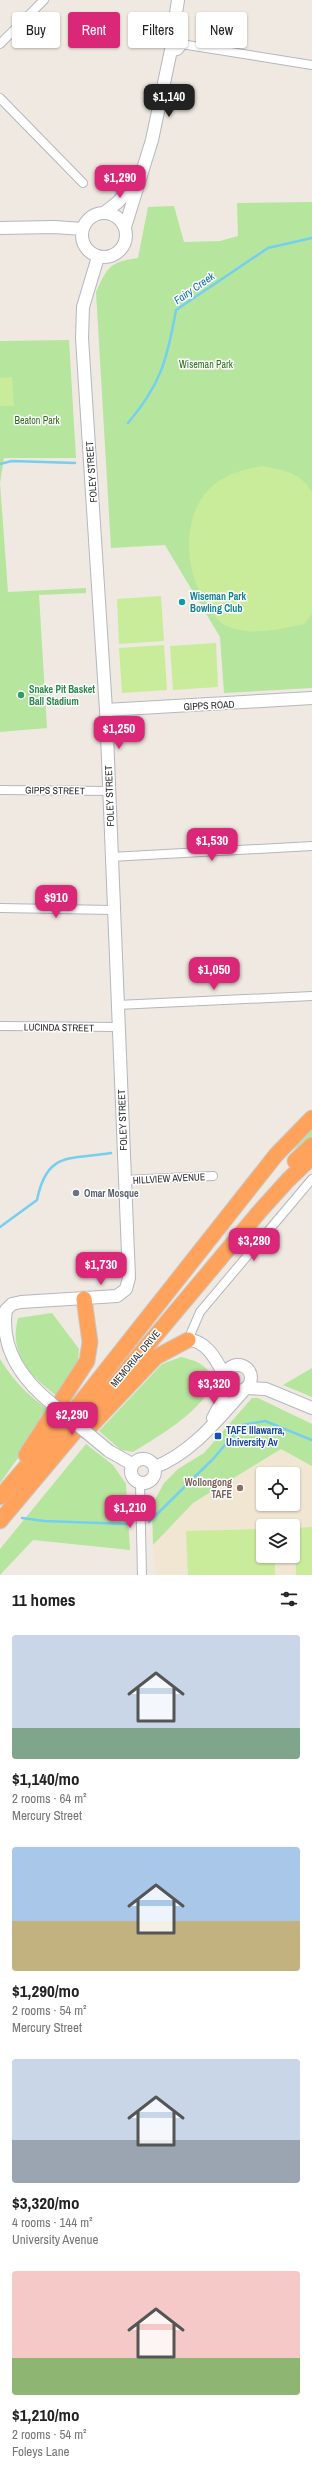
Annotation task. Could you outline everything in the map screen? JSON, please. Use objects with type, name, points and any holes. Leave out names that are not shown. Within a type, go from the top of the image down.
[{"type":"highway","points":[[166,1296],[276,1155],[312,1118]]},
{"type":"highway","points":[[166,1296],[312,1145]]},
{"type":"highway","name":"MEMORIAL DRIVE","points":[[0,1521],[179,1306],[288,1180],[312,1157]]},
{"type":"highway","name":"MEMORIAL DRIVE","points":[[3,1493],[78,1407],[166,1296]]},
{"type":"highway","points":[[3,1493],[87,1361],[90,1342],[84,1299]]},
{"type":"highway","points":[[18,1500],[156,1357],[188,1340]]},
{"type":"main road","points":[[176,12],[178,0]]},
{"type":"main road","points":[[140,178],[118,202],[104,213],[92,216],[82,229],[84,244],[92,254],[98,257],[110,257],[122,249],[126,238],[125,227],[152,140],[170,50],[178,48]]},
{"type":"main road","points":[[104,213],[117,217],[125,227]]},
{"type":"main road","points":[[0,228],[54,227],[82,229]]},
{"type":"main road","name":"FOLEY STREET","points":[[84,1299],[117,1296],[126,1289],[129,1278],[106,710],[82,338],[83,307],[98,257]]},
{"type":"main road","name":"GIPPS ROAD","points":[[106,710],[312,698]]},
{"type":"main road","points":[[84,1299],[20,1302],[12,1304],[3,1309],[6,1336],[13,1360],[25,1380],[109,1451],[132,1464]]},
{"type":"main road","points":[[188,1340],[197,1342],[223,1359],[244,1366],[275,1392]]},
{"type":"main road","points":[[209,1351],[226,1379],[228,1386],[234,1390],[262,1388],[312,1408]]},
{"type":"main road","points":[[200,1437],[220,1406],[226,1379],[231,1367],[244,1366]]},
{"type":"main road","points":[[155,1467],[185,1450],[200,1437],[246,1388],[251,1378],[244,1366]]},
{"type":"main road","points":[[142,1458],[150,1460],[155,1467],[154,1478],[148,1482],[140,1483],[132,1476],[132,1464],[142,1458]]},
{"type":"street","points":[[0,44],[44,0]]},
{"type":"street","points":[[188,45],[312,65]]},
{"type":"street","points":[[0,98],[83,183]]},
{"type":"street","name":"GIPPS STREET","points":[[0,790],[109,791]]},
{"type":"street","points":[[111,857],[312,846]]},
{"type":"street","points":[[0,908],[113,910]]},
{"type":"street","points":[[117,1005],[312,996]]},
{"type":"street","name":"LUCINDA STREET","points":[[0,1026],[118,1027]]},
{"type":"street","name":"HILLVIEW AVENUE","points":[[125,1180],[213,1176]]},
{"type":"street","points":[[188,1340],[200,1312],[312,1179]]},
{"type":"street","points":[[140,1483],[142,1575]]},
{"type":"shaded area","name":"Wollongong TAFE","points":[[312,1430],[312,1575],[156,1575],[153,1545],[193,1503]]},
{"type":"green space","name":"Wiseman Park","points":[[312,202],[312,688],[224,693],[220,637],[165,545],[111,548],[96,292],[107,271],[111,267],[121,261],[138,258],[148,207],[174,206],[184,242],[220,241],[238,236],[237,203]]},
{"type":"green space","name":"Beaton Park","points":[[69,340],[76,458],[4,458],[0,483],[0,341]]},
{"type":"green space","points":[[12,377],[14,406],[0,406],[0,378]]},
{"type":"green space","points":[[262,466],[291,473],[297,476],[312,492],[312,614],[304,624],[274,630],[243,631],[223,624],[214,615],[203,597],[196,583],[191,567],[189,550],[190,534],[193,517],[199,502],[209,489],[222,479],[232,474]]},
{"type":"green space","points":[[0,483],[8,592],[86,588],[86,593],[39,595],[47,728],[0,732]]},
{"type":"green space","points":[[161,596],[164,641],[119,644],[117,599]]},
{"type":"green space","points":[[216,643],[218,687],[173,690],[170,646]]},
{"type":"green space","points":[[164,645],[167,690],[122,693],[119,648]]},
{"type":"green space","points":[[312,1126],[312,1137],[291,1151],[289,1149]]},
{"type":"green space","points":[[52,1313],[79,1349],[77,1374],[62,1400],[33,1375],[25,1365],[17,1344],[16,1332],[18,1318]]},
{"type":"green space","points":[[181,1357],[199,1363],[210,1374],[210,1386],[203,1400],[174,1426],[143,1446],[133,1452],[121,1450],[99,1431],[162,1364]]},
{"type":"green space","points":[[0,1359],[22,1388],[51,1412],[0,1483]]},
{"type":"green space","points":[[312,1368],[312,1397],[283,1385]]},
{"type":"green space","points":[[252,1398],[258,1398],[312,1424],[312,1466],[281,1449],[193,1503],[153,1545],[152,1505],[164,1483],[178,1469],[204,1453]]},
{"type":"green space","points":[[86,1444],[113,1465],[126,1484],[130,1550],[33,1540],[0,1575],[0,1549]]},
{"type":"green space","points":[[312,1527],[312,1575],[296,1575],[296,1563],[300,1563],[300,1528]]},
{"type":"green space","points":[[256,1529],[256,1563],[275,1563],[275,1575],[188,1575],[186,1531]]},
{"type":"waterway","name":"Fairy Creek","points":[[128,423],[148,396],[161,371],[166,357],[176,310],[268,248],[312,238]]},
{"type":"waterway","name":"Fairy Creek","points":[[0,464],[12,461],[75,463]]},
{"type":"waterway","points":[[0,1227],[37,1200],[41,1184],[47,1173],[54,1165],[72,1158],[111,1153]]},
{"type":"waterway","points":[[149,1522],[213,1459],[242,1425],[265,1421],[312,1440]]},
{"type":"waterway","points":[[22,1518],[44,1521],[128,1524]]},
{"type":"place","name":"Wiseman Park Bowling Club","points":[[182,602]]},
{"type":"place","name":"Snake Pit Basket Ball Stadium","points":[[21,695]]},
{"type":"place","name":"Omar Mosque","points":[[76,1193]]},
{"type":"place","name":"TAFE Illawarra, University Av","points":[[218,1436]]},
{"type":"place","name":"Wollongong TAFE","points":[[240,1488]]}]
